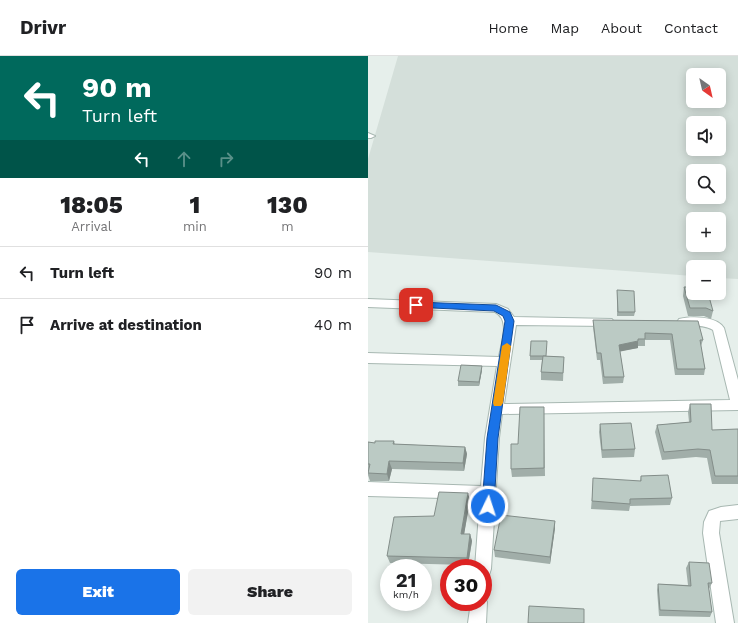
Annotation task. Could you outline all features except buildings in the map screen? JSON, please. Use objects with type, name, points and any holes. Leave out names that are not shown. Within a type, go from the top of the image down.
[{"type":"street","points":[[368,303],[496,308],[507,314],[510,321],[492,438],[484,559]]},
{"type":"street","points":[[510,321],[618,322]]},
{"type":"street","points":[[497,409],[738,404],[718,328],[712,324],[704,322],[673,322]]},
{"type":"street","points":[[368,358],[504,362]]},
{"type":"street","points":[[368,489],[489,493]]},
{"type":"street","points":[[726,623],[711,533],[712,522],[714,516],[738,512]]},
{"type":"street","points":[[477,623],[478,611]]},
{"type":"shaded area","points":[[398,56],[738,56],[738,279],[726,278],[726,260],[686,260],[686,275],[368,252],[368,159]]},
{"type":"slow traffic","points":[[498,403],[507,346]]},
{"type":"route","points":[[416,305],[496,308],[507,314],[510,321],[492,438],[488,506]]}]
